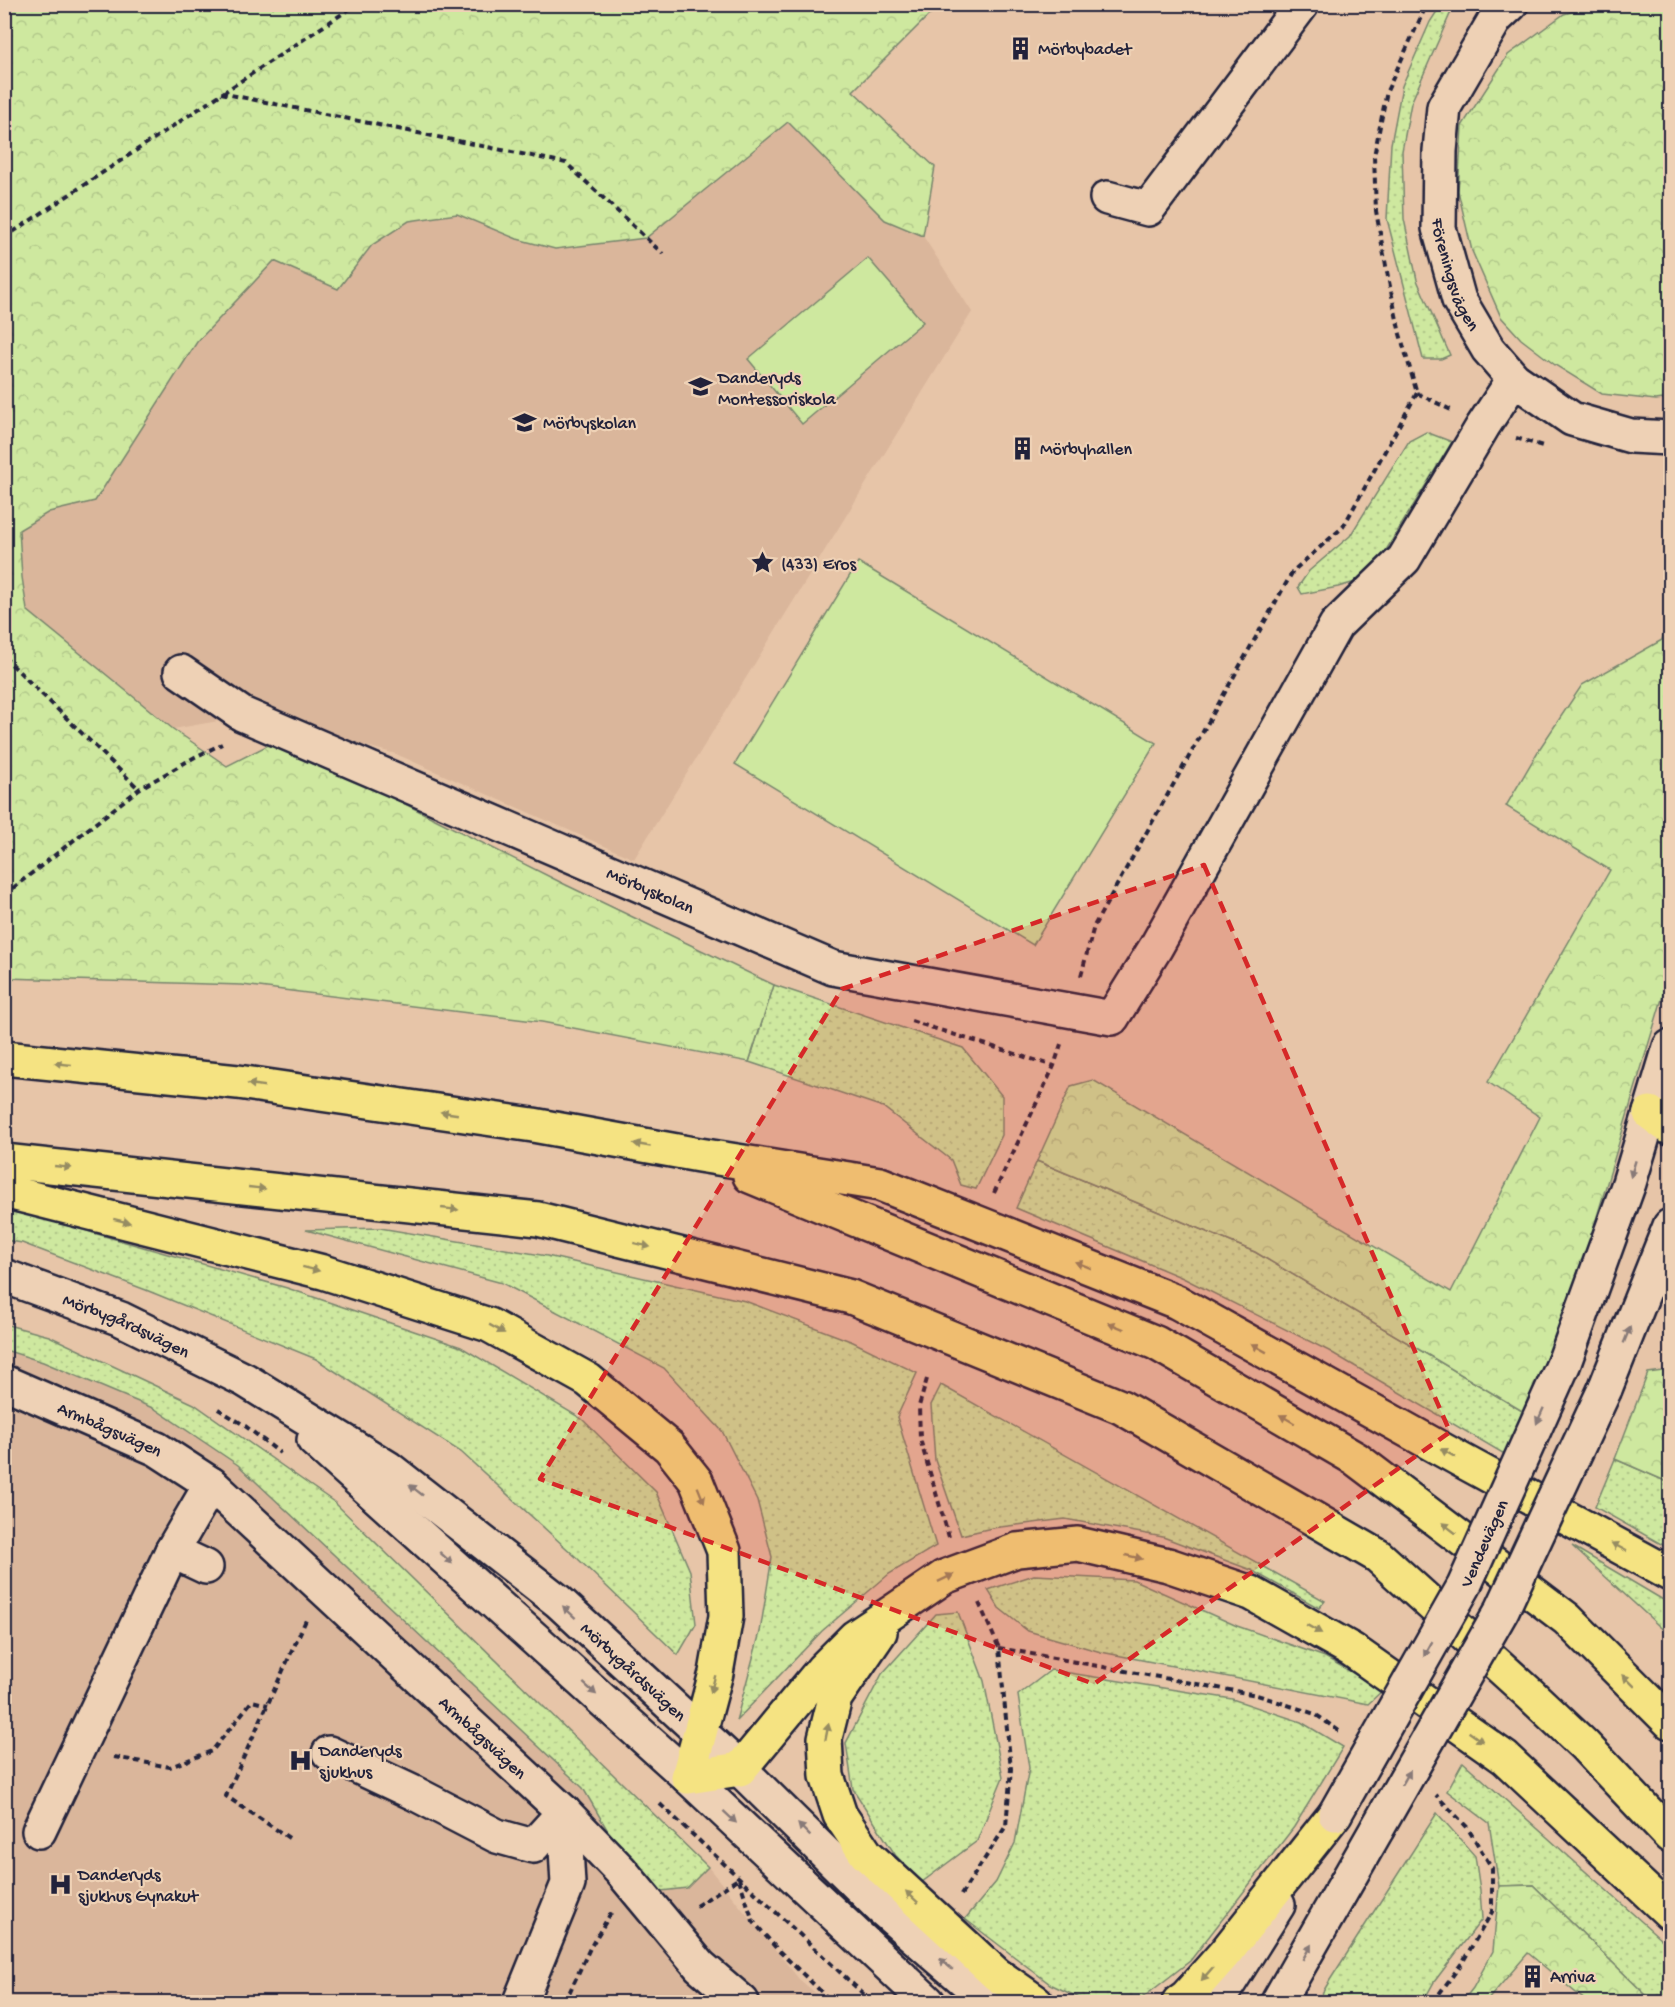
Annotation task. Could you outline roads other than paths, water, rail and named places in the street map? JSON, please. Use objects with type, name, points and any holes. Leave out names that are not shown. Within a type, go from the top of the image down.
[{"type":"highway","points":[[4,1059],[238,1082],[533,1125],[880,1184],[1177,1302],[1459,1460],[1671,1574]]},
{"type":"highway","points":[[699,1155],[1156,1343],[1356,1459],[1567,1619],[1671,1722]]},
{"type":"highway","points":[[4,1161],[538,1219],[862,1301],[1121,1407],[1378,1556],[1577,1738],[1671,1836]]},
{"type":"highway","points":[[4,1191],[323,1272],[489,1325],[588,1380],[669,1447],[696,1481],[724,1551],[726,1616],[716,1673],[688,1776],[740,1769],[822,1670],[855,1637],[944,1577],[1017,1550],[1078,1544],[1168,1565],[1251,1593],[1352,1650],[1505,1758],[1671,1913]]},
{"type":"highway","points":[[897,1609],[835,1698],[825,1738],[827,1776],[840,1815],[866,1854],[996,1974],[1036,2002]]},
{"type":"highway","points":[[1179,2002],[1225,1953],[1335,1814]]},
{"type":"street","points":[[1107,198],[1148,209],[1302,4]]},
{"type":"street","name":"Föreningsvägen","points":[[1511,4],[1496,18],[1444,107],[1440,151],[1438,228],[1459,300],[1488,349],[1514,379],[1572,419],[1631,436],[1671,438]]},
{"type":"street","name":"Mörbyskolan","points":[[181,672],[242,714],[833,968],[1112,1018],[1156,946],[1336,625],[1404,559],[1483,426],[1514,379]]},
{"type":"street","name":"Vendevägen","points":[[1217,2002],[1335,1814],[1464,1586],[1564,1363],[1629,1183],[1664,1118],[1671,1047]]},
{"type":"street","points":[[1278,2002],[1502,1610],[1605,1389],[1671,1226]]},
{"type":"street","name":"Mörbygårdsvägen","points":[[4,1276],[121,1319],[245,1380],[388,1468],[558,1601],[740,1769],[881,1908],[990,2002]]},
{"type":"street","name":"Mörbygårdsvägen","points":[[245,1380],[688,1776],[928,2002]]},
{"type":"street","name":"Armbågsvägen","points":[[4,1382],[157,1449],[211,1484],[564,1812],[621,1871],[700,1966],[742,2002]]},
{"type":"street","points":[[39,1831],[172,1551],[211,1484]]},
{"type":"street","points":[[172,1551],[206,1567]]},
{"type":"street","points":[[329,1753],[497,1836],[533,1846],[564,1812]]},
{"type":"street","points":[[520,2002],[568,1884],[564,1812]]},
{"type":"place","name":"Mörbybadet","points":[[1020,48]]},
{"type":"place","name":"Danderyds Montessoriskola","points":[[700,387]]},
{"type":"place","name":"Mörbyskolan","points":[[525,422]]},
{"type":"place","name":"Mörbyhallen","points":[[1022,448]]},
{"type":"place","name":"(433) Eros","points":[[763,563]]},
{"type":"place","name":"Danderyds sjukhus","points":[[301,1760]]},
{"type":"place","name":"Danderyds sjukhus Gynakut","points":[[60,1884]]},
{"type":"place","name":"Arriva","points":[[1532,1976]]}]
